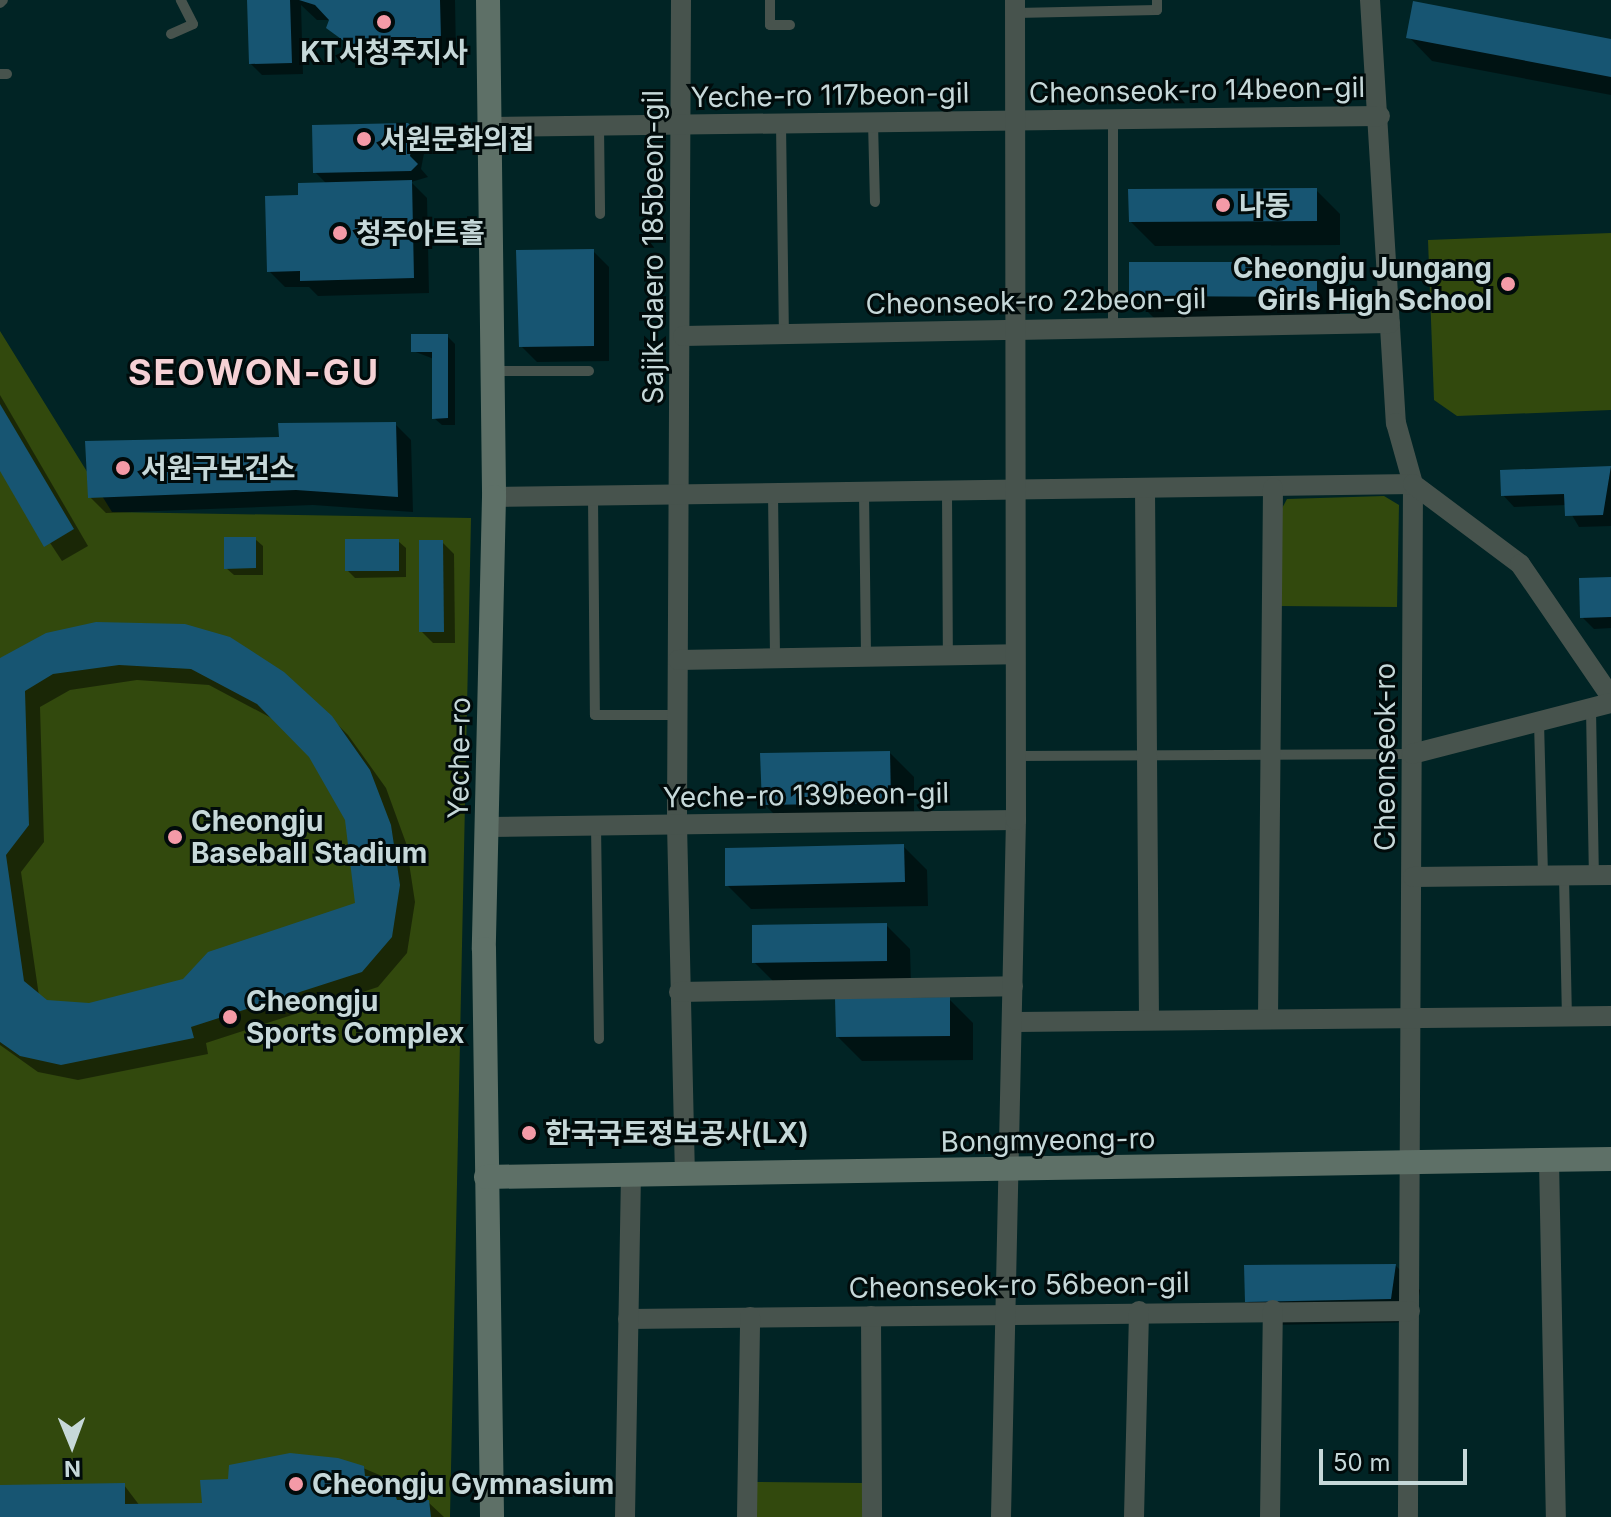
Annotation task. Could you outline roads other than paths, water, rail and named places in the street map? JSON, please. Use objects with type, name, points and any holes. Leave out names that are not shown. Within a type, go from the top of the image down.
[{"type":"street","name":"Yeche-ro","points":[[488,0],[494,497],[486,1177],[492,1517]]},
{"type":"street","name":"Sajik-daero 185beon-gil","points":[[681,0],[683,336],[677,824],[685,1173]]},
{"type":"street","name":"Cheonseok-ro","points":[[1370,0],[1380,116],[1396,423],[1413,484],[1408,1517]]},
{"type":"street","points":[[1001,1517],[1006,1172],[1013,1148],[1016,820],[1015,6]]},
{"type":"street","name":"Cheonseok-ro 14beon-gil","points":[[1014,119],[1380,116]]},
{"type":"street","name":"Yeche-ro 117beon-gil","points":[[491,127],[1014,119]]},
{"type":"street","name":"Cheonseok-ro 22beon-gil","points":[[683,336],[1390,323]]},
{"type":"street","points":[[494,497],[1413,484],[1460,525],[1507,549],[1604,703],[1412,754]]},
{"type":"street","points":[[1268,1019],[1273,488]]},
{"type":"street","points":[[1145,489],[1149,1020]]},
{"type":"street","points":[[678,660],[1014,654]]},
{"type":"street","name":"Yeche-ro 139beon-gil","points":[[488,827],[1016,820]]},
{"type":"street","points":[[1413,877],[1603,875]]},
{"type":"street","points":[[679,992],[1013,986]]},
{"type":"street","points":[[1013,1022],[1611,1016]]},
{"type":"street","name":"Bongmyeong-ro","points":[[486,1177],[1006,1172],[1611,1159]]},
{"type":"street","points":[[1549,1160],[1556,1517]]},
{"type":"street","points":[[625,1517],[631,1174]]},
{"type":"street","points":[[1270,1517],[1273,1310]]},
{"type":"street","points":[[1134,1517],[1139,1311]]},
{"type":"street","name":"Cheonseok-ro 56beon-gil","points":[[628,1319],[1139,1311],[1410,1311]]},
{"type":"street","points":[[871,1316],[872,1517]]},
{"type":"street","points":[[747,1517],[750,1317]]},
{"type":"lane","points":[[171,34],[193,24],[181,0]]},
{"type":"lane","points":[[770,0],[770,25],[790,25]]},
{"type":"lane","points":[[1015,6],[1157,5]]},
{"type":"lane","points":[[1113,118],[1113,328]]},
{"type":"lane","points":[[873,122],[875,202]]},
{"type":"lane","points":[[781,124],[784,334]]},
{"type":"lane","points":[[599,126],[600,214]]},
{"type":"lane","points":[[493,371],[589,371]]},
{"type":"lane","points":[[947,490],[948,656]]},
{"type":"lane","points":[[864,491],[866,657]]},
{"type":"lane","points":[[773,493],[775,659]]},
{"type":"lane","points":[[593,496],[595,715],[677,715]]},
{"type":"lane","points":[[1603,875],[1604,703]]},
{"type":"lane","points":[[1539,722],[1567,1016]]},
{"type":"lane","points":[[1015,756],[1412,754]]},
{"type":"lane","points":[[596,825],[599,1039]]},
{"type":"place","name":"KT서청주지사","points":[[384,22]]},
{"type":"place","name":"서원문화의집","points":[[364,139]]},
{"type":"place","name":"나동","points":[[1223,205]]},
{"type":"place","name":"청주아트홀","points":[[340,233]]},
{"type":"place","name":"Cheongju Jungang Girls High School","points":[[1508,284]]},
{"type":"place","name":"서원구보건소","points":[[123,468]]},
{"type":"place","name":"Cheongju Baseball Stadium","points":[[175,837]]},
{"type":"place","name":"Cheongju Sports Complex","points":[[230,1017]]},
{"type":"place","name":"한국국토정보공사(LX)","points":[[529,1133]]},
{"type":"place","name":"Cheongju Gymnasium","points":[[296,1484]]},
{"type":"district","name":"SEOWON-GU","points":[[254,373]]}]
